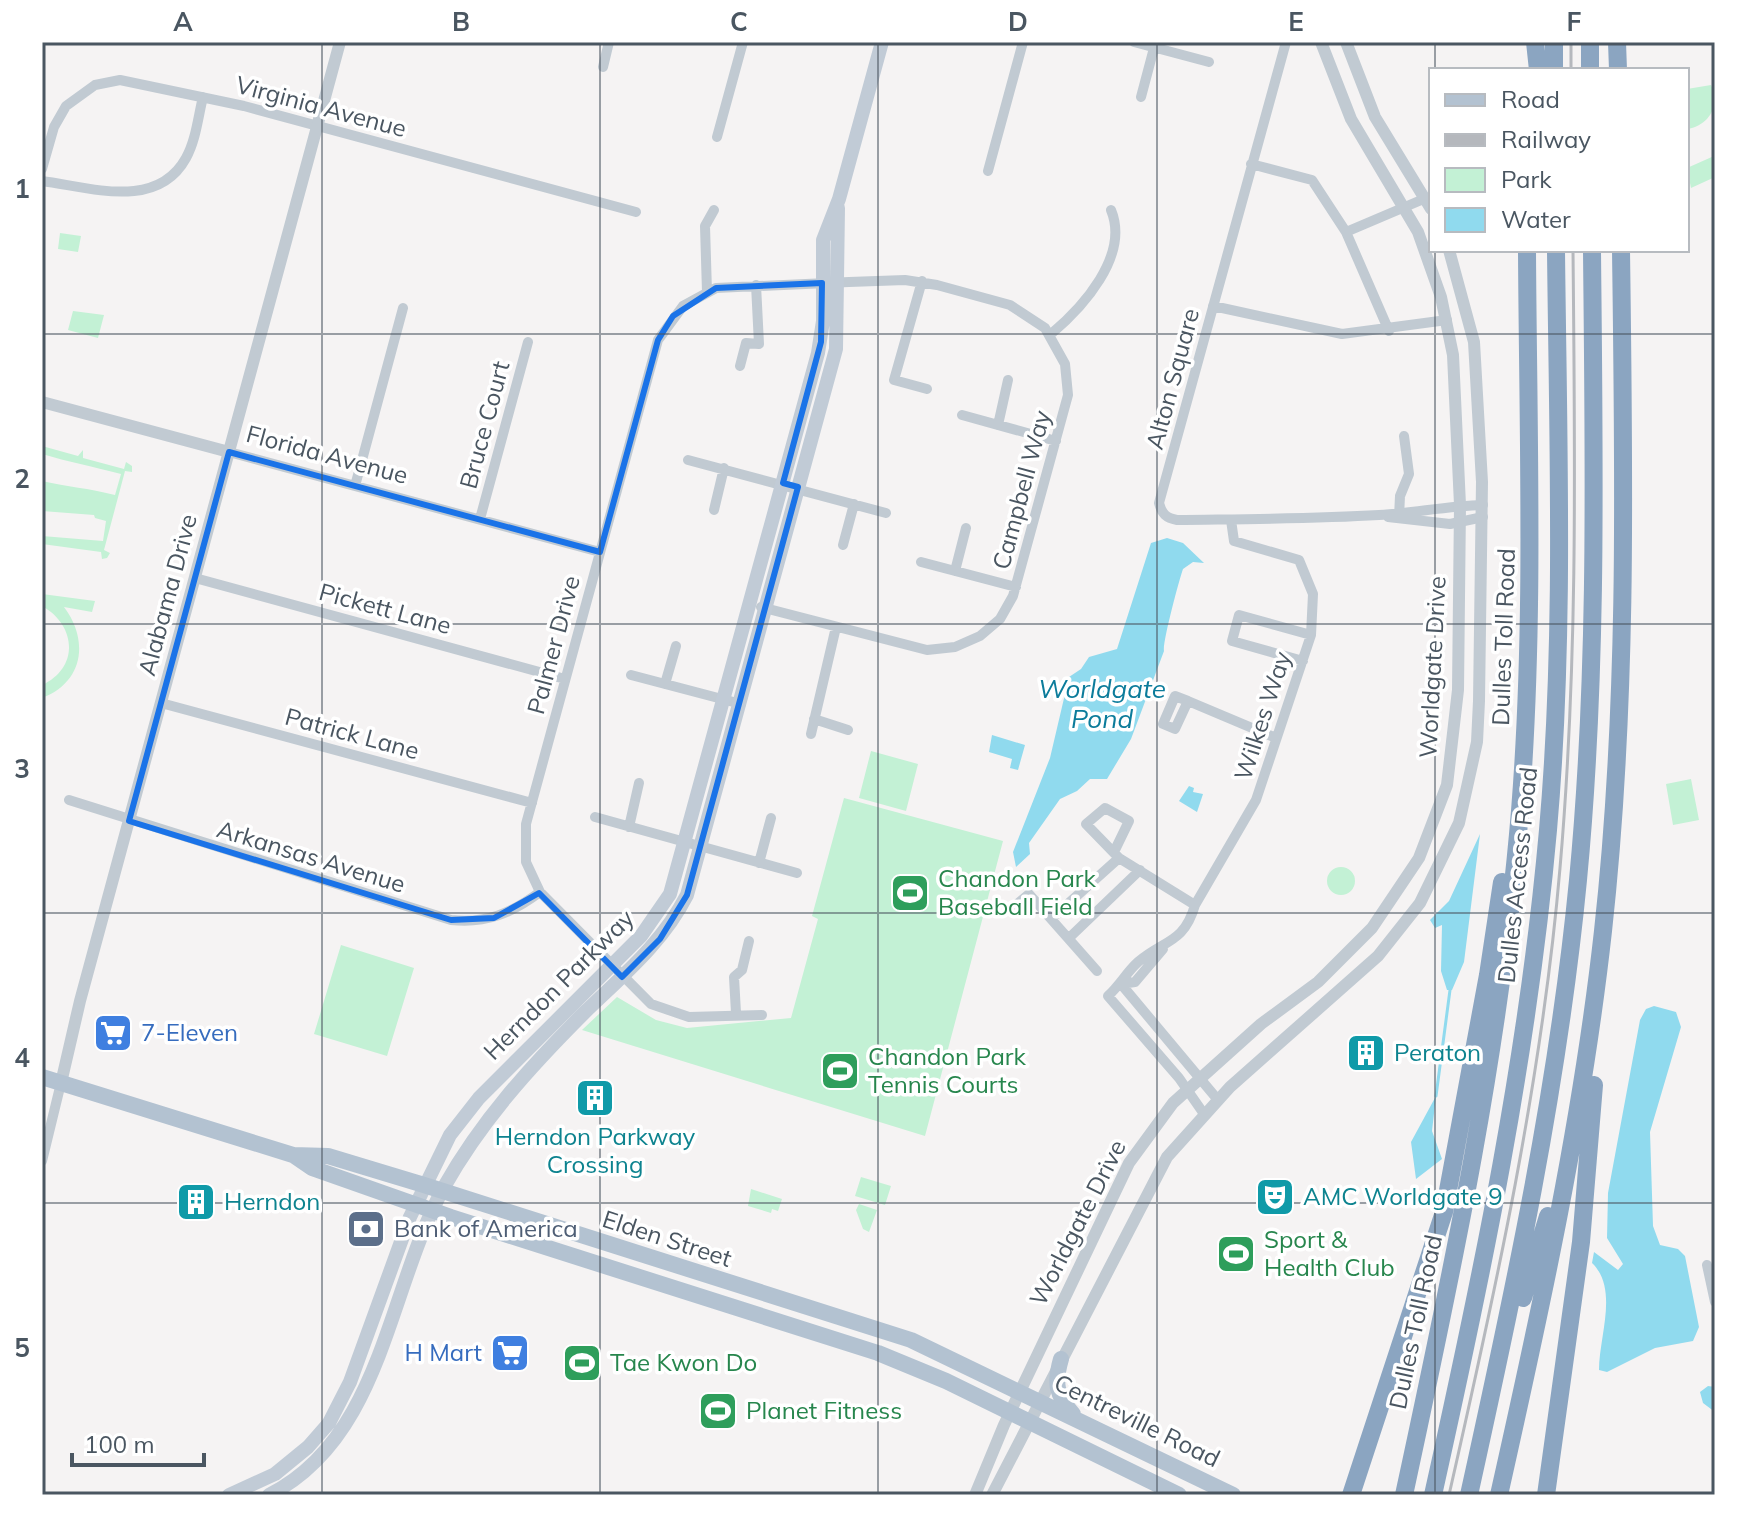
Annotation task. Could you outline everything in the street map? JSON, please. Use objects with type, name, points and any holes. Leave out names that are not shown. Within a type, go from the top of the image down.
[{"type":"highway","points":[[1526,42],[1526,68]]},
{"type":"highway","points":[[1535,42],[1538,68]]},
{"type":"highway","points":[[1554,42],[1554,68]]},
{"type":"highway","points":[[1590,42],[1590,68]]},
{"type":"highway","points":[[1617,42],[1618,68]]},
{"type":"highway","name":"Dulles Toll Road","points":[[1404,1495],[1480,1131],[1505,962],[1520,811],[1530,586],[1527,252]]},
{"type":"highway","points":[[1549,252],[1557,318]]},
{"type":"highway","name":"Dulles Access Road","points":[[1433,1495],[1506,1149],[1542,892],[1558,661],[1556,252]]},
{"type":"highway","points":[[1469,1495],[1543,1140],[1578,883],[1589,732],[1594,591],[1592,252]]},
{"type":"highway","points":[[1546,1495],[1582,1224],[1600,1045],[1603,931],[1617,757],[1623,628],[1621,252]]},
{"type":"highway","points":[[1351,1495],[1444,1212],[1488,975],[1501,885],[1520,811]]},
{"type":"highway","points":[[1499,1495],[1549,1268],[1579,1108],[1603,931]]},
{"type":"highway","points":[[1484,1427],[1579,1108]]},
{"type":"main road","name":"Herndon Parkway","points":[[229,1495],[275,1474],[308,1447],[329,1423],[350,1382],[424,1185],[442,1149],[473,1104],[675,918],[687,895],[767,608],[821,342],[823,240],[839,199],[882,42]]},
{"type":"main road","name":"Herndon Parkway","points":[[269,1495],[307,1471],[333,1446],[349,1422],[432,1210],[470,1143],[505,1096],[617,972],[664,906],[686,844],[751,604],[836,349],[839,199]]},
{"type":"main road","name":"Elden Street","points":[[42,1077],[293,1155],[328,1156],[424,1185],[942,1353],[1020,1391]]},
{"type":"main road","name":"Elden Street","points":[[293,1155],[312,1168],[432,1210],[859,1346],[922,1370],[1010,1413]]},
{"type":"main road","points":[[1061,1359],[1057,1392],[1077,1418]]},
{"type":"main road","name":"Centreville Road","points":[[1020,1391],[1233,1495]]},
{"type":"main road","name":"Centreville Road","points":[[1010,1413],[1179,1495]]},
{"type":"street","name":"Alabama Drive","points":[[42,1161],[129,821],[340,42]]},
{"type":"street","points":[[603,67],[609,42]]},
{"type":"street","points":[[717,137],[743,42]]},
{"type":"street","points":[[988,171],[1023,42]]},
{"type":"street","points":[[1134,42],[1209,62]]},
{"type":"street","name":"Alton Square","points":[[1286,42],[1159,503],[1168,518],[1231,520],[1382,515],[1460,523],[1483,511]]},
{"type":"street","name":"Worldgate Drive","points":[[975,1495],[1020,1391],[1129,1163],[1159,1122],[1201,1078],[1261,1024],[1344,959],[1381,916],[1419,858],[1441,805],[1453,752],[1458,690],[1460,505],[1456,389],[1447,320],[1430,263],[1406,208],[1351,119],[1321,42]]},
{"type":"street","points":[[1346,42],[1375,117],[1428,204],[1406,208],[1346,232]]},
{"type":"street","points":[[1141,97],[1154,48]]},
{"type":"street","name":"Virginia Avenue","points":[[42,169],[59,116],[74,97],[95,85],[133,82],[318,126],[636,212]]},
{"type":"street","points":[[42,181],[124,192],[160,184],[185,160],[203,97]]},
{"type":"street","points":[[1251,164],[1312,180],[1346,232],[1389,331]]},
{"type":"street","points":[[707,292],[705,226],[714,210]]},
{"type":"street","points":[[838,282],[922,281],[1010,305],[1036,319],[1051,334],[1083,306],[1100,280],[1115,235],[1111,210]]},
{"type":"street","name":"Worldgate Drive","points":[[992,1495],[1027,1422],[1167,1157],[1218,1100],[1378,956],[1420,903],[1449,848],[1467,795],[1477,742],[1483,511],[1474,342],[1450,252]]},
{"type":"street","points":[[922,281],[894,380],[927,389]]},
{"type":"street","name":"Palmer Drive","points":[[762,1015],[675,1015],[651,1004],[540,892],[530,875],[524,849],[532,803],[658,340],[673,316],[707,292],[756,285],[838,282]]},
{"type":"street","points":[[740,366],[746,343],[759,344],[756,285]]},
{"type":"street","points":[[1213,306],[1342,334],[1389,331],[1447,320]]},
{"type":"street","points":[[355,486],[403,308]]},
{"type":"street","name":"Campbell Way","points":[[751,604],[914,648],[955,647],[991,628],[1007,609],[1016,587],[1066,403],[1068,379],[1060,351],[1051,334]]},
{"type":"street","name":"Bruce Court","points":[[480,519],[528,342]]},
{"type":"street","points":[[998,425],[1008,380]]},
{"type":"street","name":"Florida Avenue","points":[[42,402],[600,552]]},
{"type":"street","points":[[962,415],[1056,441]]},
{"type":"street","points":[[1399,516],[1400,496],[1409,474],[1404,436]]},
{"type":"street","points":[[688,460],[886,513]]},
{"type":"street","points":[[714,510],[724,468]]},
{"type":"street","points":[[843,545],[854,504]]},
{"type":"street","name":"Alton Square","points":[[1399,516],[1460,505],[1483,511]]},
{"type":"street","name":"Wilkes Way","points":[[1188,1091],[1108,996],[1141,959],[1163,949],[1190,924],[1195,905],[1243,829],[1311,635],[1313,594],[1299,560],[1234,541],[1231,520]]},
{"type":"street","points":[[955,571],[966,528]]},
{"type":"street","points":[[921,562],[1016,587]]},
{"type":"street","name":"Pickett Lane","points":[[195,578],[565,679]]},
{"type":"street","points":[[1303,661],[1232,641],[1239,615],[1311,635]]},
{"type":"street","points":[[811,734],[836,627]]},
{"type":"street","points":[[665,684],[676,646]]},
{"type":"street","points":[[631,675],[741,704]]},
{"type":"street","points":[[1188,701],[1276,738]]},
{"type":"street","name":"Patrick Lane","points":[[161,703],[532,803]]},
{"type":"street","points":[[814,719],[848,730]]},
{"type":"street","points":[[629,827],[639,783]]},
{"type":"street","name":"Arkansas Avenue","points":[[69,800],[451,920],[494,918],[520,907],[540,892]]},
{"type":"street","points":[[1051,919],[1116,855],[1129,821],[1105,808],[1086,824],[1116,855],[1195,905]]},
{"type":"street","points":[[595,817],[797,873]]},
{"type":"street","points":[[759,863],[771,818]]},
{"type":"street","points":[[1069,938],[1140,870]]},
{"type":"street","points":[[1016,905],[1029,894],[1097,971]]},
{"type":"street","points":[[736,1013],[734,977],[742,970],[749,941]]},
{"type":"street","points":[[1121,984],[1218,1100]]},
{"type":"street","points":[[1188,1091],[1204,1114]]},
{"type":"street","points":[[1707,1265],[1715,1302]]},
{"type":"highlighted area","points":[[822,283],[821,342],[783,483],[798,487],[687,895],[660,939],[622,977],[539,893],[494,918],[451,920],[129,821],[229,452],[600,552],[658,340],[673,316],[716,288]]},
{"type":"green space","points":[[1711,85],[1715,100],[1707,119],[1689,128],[1689,89]]},
{"type":"green space","points":[[1714,156],[1715,177],[1691,188],[1689,167]]},
{"type":"green space","points":[[60,233],[81,236],[78,252],[58,249]]},
{"type":"green space","points":[[73,311],[104,315],[98,338],[68,330]]},
{"type":"green space","points":[[42,446],[78,456],[83,450],[83,458],[124,469],[126,462],[132,466],[132,472],[125,471],[104,550],[110,553],[107,558],[102,559],[101,552],[42,544],[42,536],[103,541],[106,521],[94,515],[42,511],[42,481],[115,495],[121,474],[42,454]]},
{"type":"green space","points":[[42,594],[95,601],[92,612],[64,607],[77,633],[78,659],[67,682],[42,698],[42,685],[63,668],[69,646],[62,624],[42,606]]},
{"type":"green space","points":[[871,751],[918,764],[906,811],[859,798]]},
{"type":"green space","points":[[1691,779],[1699,820],[1673,825],[1666,784]]},
{"type":"green space","points":[[844,798],[1003,841],[925,1136],[582,1030],[617,997],[656,1020],[687,1028],[791,1018],[818,919],[812,916]]},
{"type":"green space","points":[[1341,867],[1351,871],[1355,881],[1351,891],[1341,895],[1331,891],[1327,881],[1331,871]]},
{"type":"green space","points":[[341,945],[414,968],[387,1056],[314,1034]]},
{"type":"green space","points":[[861,1177],[891,1186],[885,1205],[855,1196]]},
{"type":"green space","points":[[751,1189],[782,1199],[778,1211],[772,1209],[771,1213],[748,1206]]},
{"type":"green space","points":[[859,1204],[877,1210],[869,1232],[863,1229],[856,1210]]},
{"type":"water","name":"Worldgate Pond","points":[[1167,538],[1183,543],[1204,563],[1193,562],[1183,569],[1164,651],[1131,739],[1107,779],[1090,779],[1077,791],[1060,799],[1029,843],[1030,854],[1016,867],[1013,852],[1050,758],[1069,677],[1081,669],[1089,657],[1117,649],[1151,543]]},
{"type":"water","points":[[992,735],[1025,745],[1018,770],[1010,768],[1012,759],[989,752]]},
{"type":"water","points":[[1189,786],[1194,788],[1193,792],[1203,794],[1197,812],[1179,801]]},
{"type":"water","points":[[1480,834],[1464,962],[1452,990],[1447,990],[1441,971],[1442,925],[1435,928],[1430,920],[1449,901]]},
{"type":"water","points":[[1654,1006],[1676,1012],[1681,1027],[1650,1132],[1653,1226],[1660,1245],[1678,1249],[1685,1256],[1699,1327],[1693,1341],[1655,1348],[1607,1372],[1599,1370],[1606,1299],[1600,1274],[1592,1263],[1594,1252],[1618,1270],[1623,1264],[1607,1238],[1608,1193],[1640,1020],[1646,1009]]},
{"type":"water","points":[[1436,1096],[1432,1131],[1442,1159],[1416,1179],[1411,1142]]},
{"type":"water","points":[[1708,1386],[1715,1387],[1715,1412],[1703,1403],[1700,1392]]},
{"type":"waterway","points":[[1436,1096],[1450,990]]},
{"type":"railway","points":[[1571,42],[1571,68]]},
{"type":"railway","points":[[1449,1495],[1484,1340],[1529,1105],[1542,1026],[1560,868],[1573,636],[1573,252]]},
{"type":"place","name":"Chandon Park Baseball Field","points":[[910,893]]},
{"type":"place","name":"7-Eleven","points":[[113,1033]]},
{"type":"place","name":"Peraton","points":[[1366,1053]]},
{"type":"place","name":"Chandon Park Tennis Courts","points":[[840,1071]]},
{"type":"place","name":"Herndon Parkway Crossing","points":[[595,1098]]},
{"type":"place","name":"AMC Worldgate 9","points":[[1275,1197]]},
{"type":"place","name":"Herndon","points":[[196,1202]]},
{"type":"place","name":"Bank of America","points":[[366,1229]]},
{"type":"place","name":"Sport & Health Club","points":[[1236,1254]]},
{"type":"place","name":"H Mart","points":[[510,1353]]},
{"type":"place","name":"Tae Kwon Do","points":[[582,1363]]},
{"type":"place","name":"Planet Fitness","points":[[718,1411]]}]
